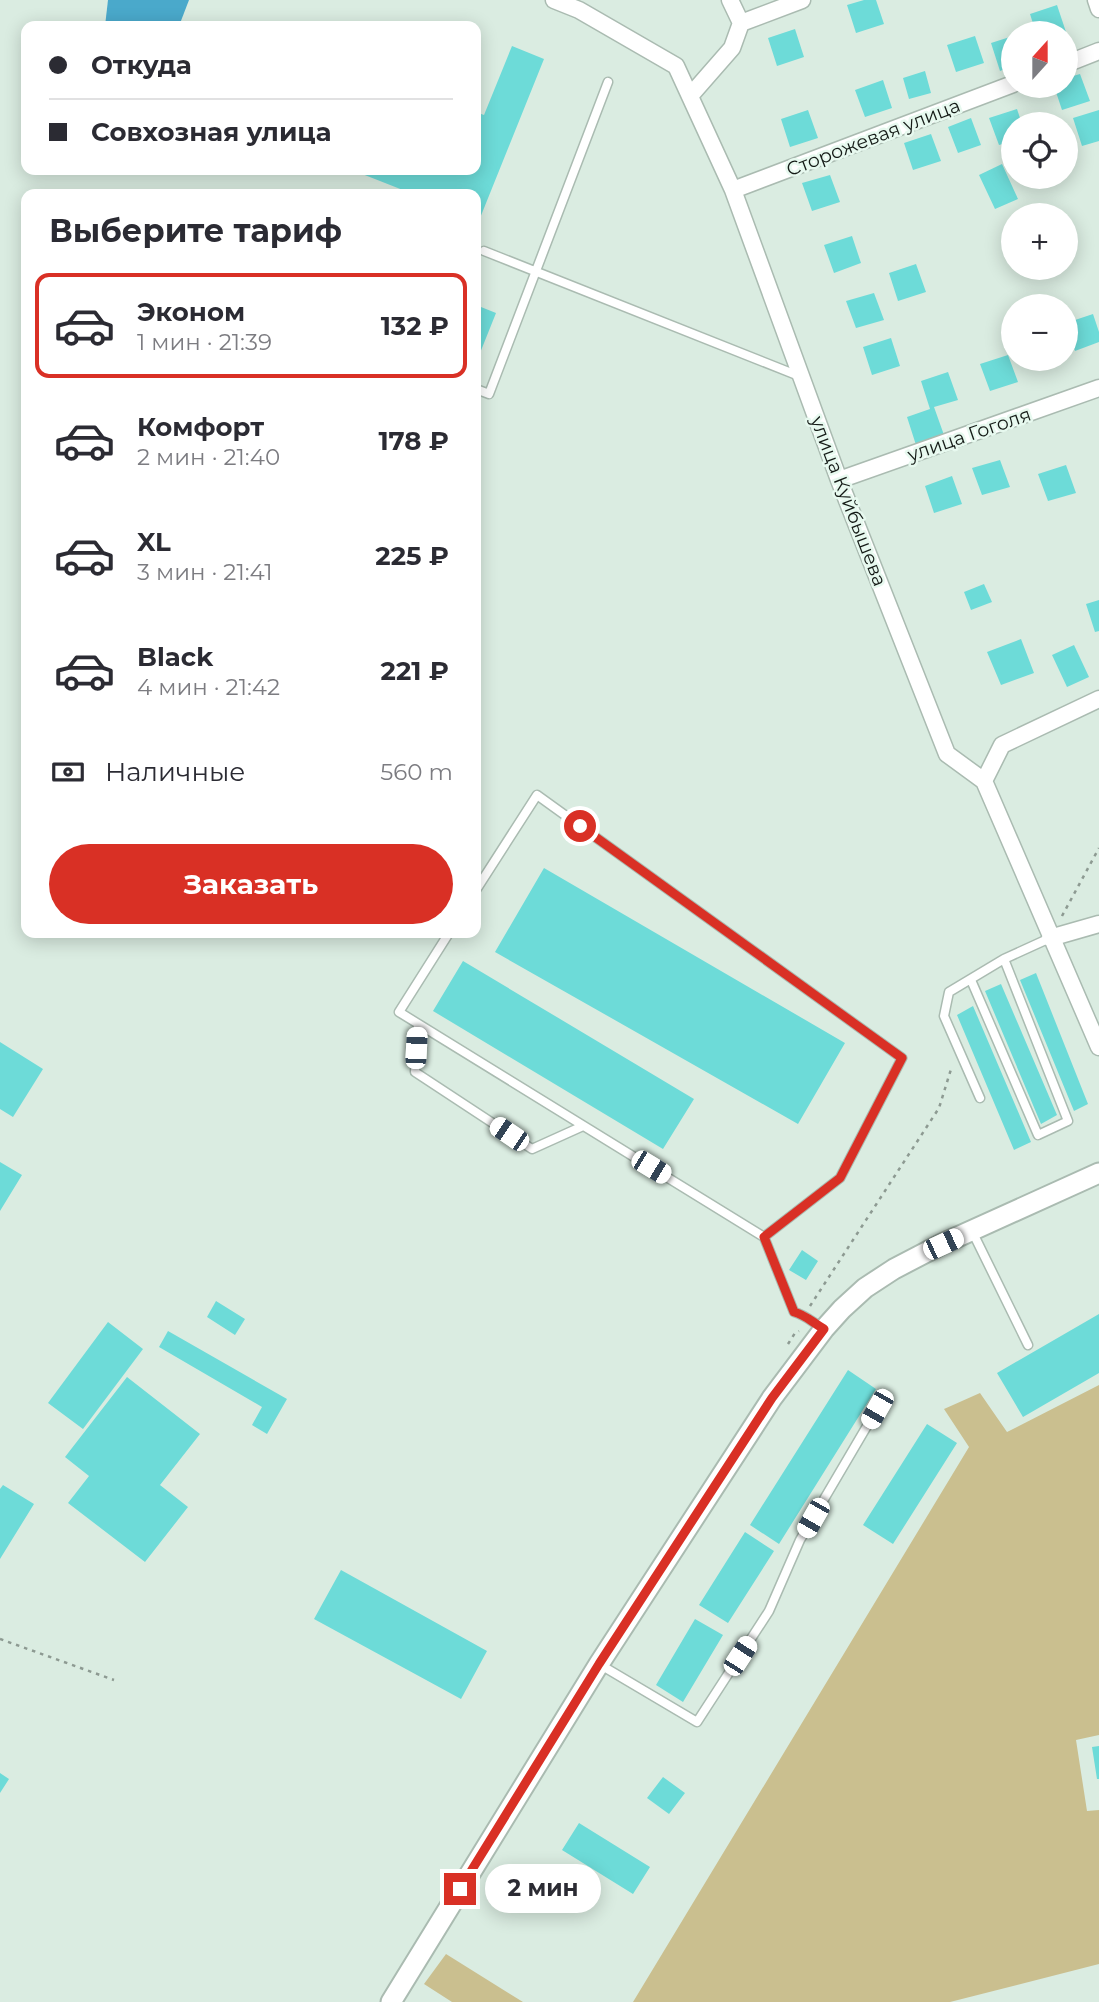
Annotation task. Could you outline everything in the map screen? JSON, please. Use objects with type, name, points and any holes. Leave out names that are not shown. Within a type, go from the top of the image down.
[{"type":"street","name":"улица Куйбышева","points":[[554,0],[579,9],[676,66],[733,190],[839,480],[947,754],[984,781]]},
{"type":"street","points":[[690,96],[732,48],[741,23],[730,0]]},
{"type":"street","points":[[741,23],[802,0]]},
{"type":"street","points":[[1096,0],[1099,9]]},
{"type":"street","points":[[1078,59],[1099,51]]},
{"type":"street","name":"Сторожевая улица","points":[[733,190],[1001,88]]},
{"type":"street","name":"улица Гоголя","points":[[839,480],[1099,388]]},
{"type":"street","points":[[1099,699],[1002,745],[984,781],[1099,1047]]},
{"type":"street","points":[[1050,938],[1099,924]]},
{"type":"street","points":[[391,2002],[599,1664],[772,1398],[824,1329],[865,1288],[894,1269],[1099,1173]]},
{"type":"lane","points":[[481,391],[489,394],[608,82]]},
{"type":"lane","points":[[484,251],[802,377]]},
{"type":"lane","points":[[481,882],[537,795],[902,1058],[840,1178],[764,1237]]},
{"type":"lane","points":[[446,938],[399,1012],[764,1237],[794,1312],[804,1315],[824,1329]]},
{"type":"lane","points":[[980,1098],[944,1016],[949,992],[1004,960],[1050,938]]},
{"type":"lane","points":[[971,980],[1038,1135],[1068,1121],[1004,960]]},
{"type":"lane","points":[[418,1024],[415,1072],[532,1149],[583,1126]]},
{"type":"lane","points":[[972,1231],[1028,1345]]},
{"type":"lane","points":[[599,1664],[697,1723],[769,1611],[800,1540],[877,1409]]},
{"type":"path","points":[[1050,938],[1099,848]]},
{"type":"path","points":[[804,1315],[939,1108],[959,1046]]},
{"type":"path","points":[[0,1639],[114,1680]]},
{"type":"shaded area","points":[[1099,1385],[1099,1735],[1076,1740],[1087,1811],[1099,1810],[1099,1964],[950,2002],[633,2002],[969,1447],[944,1409],[980,1393],[1007,1432]]},
{"type":"shaded area","points":[[446,1954],[523,2002],[452,2002],[424,1984]]},
{"type":"water","points":[[108,0],[189,0],[181,21],[106,21]]},
{"type":"building","points":[[876,0],[884,24],[856,33],[847,5]]},
{"type":"building","points":[[1057,5],[1062,21],[1032,21],[1030,14]]},
{"type":"building","points":[[795,29],[804,57],[777,66],[768,38]]},
{"type":"building","points":[[975,36],[984,63],[956,72],[947,45]]},
{"type":"building","points":[[1001,40],[1000,71],[991,43]]},
{"type":"building","points":[[512,46],[544,59],[481,216],[481,189],[400,189],[365,175],[481,175],[481,114],[484,115]]},
{"type":"building","points":[[925,71],[931,93],[909,99],[903,78]]},
{"type":"building","points":[[1078,75],[1090,101],[1062,110],[1058,98],[1078,98]]},
{"type":"building","points":[[883,80],[892,108],[865,117],[855,90]]},
{"type":"building","points":[[808,110],[818,138],[790,147],[781,119]]},
{"type":"building","points":[[1099,110],[1099,141],[1082,146],[1078,134],[1078,116]]},
{"type":"building","points":[[1001,114],[1001,144],[999,145],[989,118]]},
{"type":"building","points":[[971,118],[981,145],[958,153],[948,127]]},
{"type":"building","points":[[931,134],[941,161],[913,170],[904,143]]},
{"type":"building","points":[[1001,164],[1001,189],[1013,189],[1018,199],[1001,203],[1001,206],[995,209],[979,175]]},
{"type":"building","points":[[830,175],[840,202],[812,211],[802,183]]},
{"type":"building","points":[[852,236],[861,263],[834,273],[824,245]]},
{"type":"building","points":[[916,264],[926,292],[898,301],[889,273]]},
{"type":"building","points":[[874,293],[884,320],[856,328],[846,301]]},
{"type":"building","points":[[481,307],[496,313],[481,350]]},
{"type":"building","points":[[1093,314],[1099,342],[1078,350],[1078,319]]},
{"type":"building","points":[[891,338],[900,366],[872,375],[863,347]]},
{"type":"building","points":[[1001,357],[1001,371],[1014,371],[1018,382],[990,391],[980,364]]},
{"type":"building","points":[[948,372],[958,400],[934,407],[944,435],[916,445],[907,417],[930,409],[921,381]]},
{"type":"building","points":[[1000,460],[1010,487],[982,495],[972,468]]},
{"type":"building","points":[[1066,465],[1076,493],[1048,501],[1038,474]]},
{"type":"building","points":[[952,476],[962,504],[934,513],[925,486]]},
{"type":"building","points":[[984,584],[992,602],[971,610],[964,592]]},
{"type":"building","points":[[1099,600],[1099,631],[1095,632],[1086,604]]},
{"type":"building","points":[[1021,639],[1034,673],[1001,685],[987,652]]},
{"type":"building","points":[[1074,645],[1089,677],[1067,687],[1052,655]]},
{"type":"building","points":[[544,868],[845,1043],[798,1124],[495,952]]},
{"type":"building","points":[[463,961],[694,1099],[663,1149],[433,1011]]},
{"type":"building","points":[[1036,973],[1088,1104],[1074,1111],[1020,980]]},
{"type":"building","points":[[1001,984],[1057,1115],[1041,1124],[985,991]]},
{"type":"building","points":[[973,1006],[1031,1142],[1014,1150],[957,1015]]},
{"type":"building","points":[[0,1042],[43,1069],[13,1117],[0,1109]]},
{"type":"building","points":[[0,1162],[22,1175],[0,1211]]},
{"type":"building","points":[[802,1250],[818,1261],[806,1280],[789,1270]]},
{"type":"building","points":[[216,1301],[245,1319],[235,1335],[207,1317]]},
{"type":"building","points":[[1099,1314],[1099,1373],[1023,1417],[997,1373]]},
{"type":"building","points":[[108,1322],[143,1349],[83,1429],[48,1403]]},
{"type":"building","points":[[168,1331],[287,1399],[267,1434],[252,1425],[262,1407],[159,1347]]},
{"type":"building","points":[[848,1370],[876,1389],[779,1544],[750,1525]]},
{"type":"building","points":[[127,1377],[200,1434],[160,1485],[188,1507],[145,1562],[68,1503],[89,1476],[65,1457]]},
{"type":"building","points":[[927,1424],[957,1443],[893,1544],[863,1525]]},
{"type":"building","points":[[3,1485],[34,1504],[0,1559],[0,1489]]},
{"type":"building","points":[[745,1532],[774,1551],[728,1623],[699,1605]]},
{"type":"building","points":[[341,1570],[487,1651],[461,1699],[314,1619]]},
{"type":"building","points":[[695,1619],[723,1635],[683,1702],[656,1685]]},
{"type":"building","points":[[1099,1746],[1099,1779],[1097,1779],[1092,1747]]},
{"type":"building","points":[[0,1773],[9,1779],[0,1793]]},
{"type":"building","points":[[663,1777],[685,1793],[669,1814],[647,1798]]},
{"type":"building","points":[[579,1823],[650,1867],[633,1894],[562,1850]]},
{"type":"route","points":[[460,1889],[599,1664],[772,1398],[824,1329],[804,1315],[794,1312],[764,1237],[840,1178],[902,1058],[580,826]]}]
